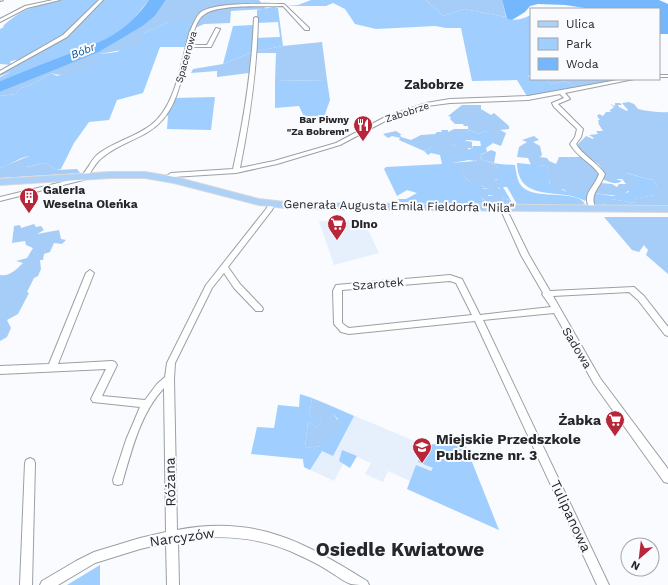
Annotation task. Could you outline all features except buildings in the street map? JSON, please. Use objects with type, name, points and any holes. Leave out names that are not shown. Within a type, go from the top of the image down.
[{"type":"main road","name":"Generała Augusta Emila Fieldorfa \"Nila\"","points":[[0,182],[134,174],[167,178],[272,204],[325,208],[668,210]]},
{"type":"street","points":[[0,24],[26,7],[58,0]]},
{"type":"street","points":[[0,73],[15,66],[65,36],[101,0]]},
{"type":"street","name":"Spacerowa","points":[[86,176],[100,156],[146,131],[168,110],[193,29],[200,16],[209,10],[220,7],[284,5],[306,29]]},
{"type":"street","points":[[236,171],[244,130],[253,65],[256,18]]},
{"type":"street","points":[[189,46],[209,46],[218,28]]},
{"type":"street","name":"Zabobrze","points":[[167,178],[171,175],[236,171],[275,163],[331,147],[387,118],[426,106],[450,101],[526,98],[626,80]]},
{"type":"street","points":[[562,92],[567,99],[556,103],[556,106],[580,129],[578,137],[573,144],[576,150],[593,162],[602,174],[599,183],[588,198],[588,202],[593,209]]},
{"type":"street","name":"Generała Augusta Emila Fieldorfa \"Nila\"","points":[[0,199],[86,176]]},
{"type":"street","points":[[25,193],[29,180]]},
{"type":"street","name":"Różana","points":[[173,585],[169,379],[172,360],[209,287],[270,210],[272,204]]},
{"type":"street","name":"Sadowa","points":[[503,208],[522,250],[597,381],[668,478]]},
{"type":"street","points":[[225,268],[237,286],[259,308]]},
{"type":"street","points":[[52,367],[90,273]]},
{"type":"street","name":"Szarotek","points":[[477,317],[460,283],[454,278],[339,287],[338,289],[338,324],[344,330],[555,310]]},
{"type":"street","points":[[546,294],[631,289],[642,298],[668,333]]},
{"type":"street","name":"Tulipanowa","points":[[477,317],[603,585]]},
{"type":"street","points":[[0,370],[112,365],[96,399],[147,404]]},
{"type":"street","points":[[118,480],[129,447],[147,404],[155,390],[169,379]]},
{"type":"street","points":[[26,585],[30,463]]},
{"type":"street","name":"Narcyzów","points":[[46,585],[91,559],[136,544],[197,532],[255,534],[288,544],[327,563],[364,585]]},
{"type":"shaded area","points":[[166,0],[259,0],[266,9],[231,11],[230,23],[204,24],[193,29],[189,22],[169,22],[144,33],[145,41],[133,48],[99,54],[99,52],[143,26],[155,16]]},
{"type":"shaded area","points":[[426,0],[502,0],[506,17],[464,9],[443,16]]},
{"type":"shaded area","points":[[322,42],[327,80],[275,81],[276,53],[253,53],[249,73],[217,77],[217,71],[191,73],[193,69],[223,64],[252,52],[283,46]]},
{"type":"shaded area","points":[[91,55],[102,58],[100,61],[70,73],[57,75],[51,73],[32,84],[21,88],[16,94],[0,96],[0,92]]},
{"type":"shaded area","points":[[546,80],[626,80],[578,89],[566,81],[552,84]]},
{"type":"shaded area","points":[[629,102],[634,104],[638,109],[654,112],[668,112],[668,206],[606,206],[602,202],[611,202],[611,199],[635,203],[633,199],[655,195],[652,189],[657,187],[654,180],[626,173],[638,182],[628,191],[619,195],[594,193],[601,183],[612,184],[617,187],[619,184],[626,184],[622,179],[616,179],[622,181],[615,183],[603,179],[604,174],[602,169],[599,165],[581,152],[578,148],[578,144],[586,136],[593,139],[594,138],[589,135],[598,134],[596,131],[603,131],[598,123],[598,120],[600,120],[597,116],[599,114],[603,116],[606,112],[612,112],[609,111],[614,107],[610,104],[615,106],[615,103],[620,103],[622,105],[618,105],[619,107],[627,111],[628,110],[622,103]]},
{"type":"shaded area","points":[[462,105],[481,105],[481,109],[491,115],[494,113],[509,126],[509,129],[500,130],[506,133],[501,146],[493,143],[489,133],[484,131],[480,134],[468,130],[466,133],[470,136],[466,139],[458,136],[456,142],[452,144],[455,146],[463,141],[472,142],[472,148],[468,148],[469,152],[466,154],[462,153],[464,158],[460,159],[439,151],[439,149],[434,150],[432,147],[424,151],[399,140],[400,138],[392,136],[388,138],[383,134],[396,131],[402,135],[400,135],[401,137],[411,140],[421,135],[442,132],[441,130],[448,130],[448,132],[454,129],[468,129],[468,126],[464,126],[463,124],[455,124],[450,119],[451,117],[448,116]]},
{"type":"shaded area","points":[[534,136],[539,140],[533,142],[540,146],[542,155],[540,157],[547,158],[549,161],[556,164],[559,157],[584,157],[599,172],[600,176],[590,192],[567,192],[563,189],[558,191],[550,185],[547,166],[531,165],[528,158],[517,157],[519,147],[527,142],[522,140]]},
{"type":"shaded area","points":[[491,150],[496,152],[494,163],[485,160],[481,156],[480,159],[496,165],[499,179],[495,179],[499,183],[498,188],[501,189],[501,198],[510,200],[509,203],[488,203],[479,196],[479,192],[488,194],[488,196],[494,196],[489,189],[481,188],[484,187],[482,185],[472,183],[451,163],[475,161],[477,160],[474,159],[474,156],[479,153],[481,155]]},
{"type":"shaded area","points":[[29,156],[27,167],[46,163],[56,170],[77,169],[80,173],[0,178],[0,168]]},
{"type":"shaded area","points":[[604,217],[668,217],[668,274],[646,255],[648,250],[644,245],[639,252],[632,250]]},
{"type":"shaded area","points":[[363,220],[379,253],[334,265],[319,221]]},
{"type":"shaded area","points":[[34,224],[36,227],[41,226],[44,230],[37,234],[59,230],[61,239],[66,240],[62,244],[54,243],[50,252],[44,254],[43,260],[40,260],[41,269],[38,276],[34,278],[27,292],[29,293],[18,314],[7,320],[11,328],[7,337],[0,341],[0,275],[10,274],[15,270],[23,263],[16,261],[27,258],[33,248],[26,245],[25,241],[12,243],[14,226],[20,225],[21,228]]},
{"type":"shaded area","name":"Miejskie Przedszkole Publiczne nr. 3","points":[[312,398],[424,445],[464,442],[499,530],[407,489],[410,481],[388,471],[383,482],[365,474],[371,463],[349,453],[334,481],[306,468],[303,463]]},
{"type":"shaded area","points":[[312,398],[329,405],[331,411],[341,426],[323,446],[305,448],[308,422],[317,427],[321,422],[317,418],[309,416]]},
{"type":"green space","points":[[60,0],[98,0],[63,35],[22,59],[11,61],[10,63],[12,65],[0,64],[0,29],[10,20],[29,8]]},
{"type":"green space","points":[[101,0],[149,0],[128,26],[116,34],[95,45],[0,81],[0,77],[11,72],[0,76],[0,74],[51,46],[65,36]]},
{"type":"green space","points":[[311,0],[426,0],[443,16],[464,9],[506,17],[507,19],[511,20],[525,18],[530,16],[530,75],[528,77],[530,77],[530,80],[546,80],[552,84],[566,81],[578,89],[528,98],[517,80],[472,81],[461,28],[435,26],[376,29],[355,24],[345,9],[333,3],[326,6],[286,6],[298,5]]},
{"type":"green space","points":[[274,7],[278,8],[283,46],[252,52],[223,64],[233,26],[253,25],[254,38],[280,37],[278,22],[257,23],[257,10]]},
{"type":"green space","points":[[169,22],[189,22],[193,29],[187,47],[160,47],[143,93],[117,100],[109,120],[89,122],[74,143],[61,169],[56,170],[46,163],[26,167],[29,156],[21,158],[0,168],[0,96],[16,94],[21,88],[32,84],[51,73],[57,76],[86,66],[94,57],[91,55],[99,52],[100,54],[117,52],[144,33]]},
{"type":"green space","points":[[327,80],[330,100],[324,117],[305,119],[299,106],[275,108],[275,81]]},
{"type":"green space","points":[[215,97],[211,130],[167,129],[168,116],[165,115],[173,98]]},
{"type":"green space","points":[[468,130],[480,134],[484,131],[490,133],[493,143],[486,148],[487,152],[480,155],[475,161],[469,160],[452,163],[467,180],[475,184],[482,185],[484,187],[483,189],[489,189],[495,196],[480,194],[481,198],[488,203],[509,203],[510,200],[501,198],[501,189],[498,187],[495,180],[498,179],[496,165],[480,159],[481,156],[492,163],[515,165],[519,182],[526,189],[543,194],[573,197],[580,199],[585,204],[576,206],[518,206],[507,187],[503,187],[514,206],[400,203],[398,199],[406,199],[417,193],[407,190],[397,196],[384,169],[386,167],[442,164],[440,155],[431,153],[428,155],[424,151],[432,147],[461,153],[472,148],[473,146],[481,146],[480,141],[467,140],[455,146],[452,144],[458,136],[466,133]]},
{"type":"green space","points":[[517,163],[547,166],[550,179],[549,183],[567,192],[590,192],[585,201],[575,197],[542,192],[533,189],[525,184],[519,176]]},
{"type":"green space","points":[[625,173],[654,180],[657,187],[655,195],[634,199],[635,203],[611,199],[611,202],[602,202],[606,206],[594,205],[590,197],[594,193],[612,196],[629,192]]},
{"type":"green space","points":[[300,394],[312,398],[309,416],[317,417],[321,422],[317,427],[308,422],[305,448],[323,446],[330,437],[338,419],[330,411],[329,405],[354,416],[333,456],[322,451],[310,470],[304,467],[303,459],[251,454],[257,427],[274,428],[278,405],[299,407]]},
{"type":"green space","points":[[464,442],[499,530],[407,489],[416,465],[431,471],[433,468],[418,462],[424,445]]},
{"type":"green space","points":[[342,450],[357,456],[350,468],[339,461]]},
{"type":"green space","points":[[100,565],[100,585],[67,585]]},
{"type":"water","name":"Bóbr","points":[[149,0],[166,0],[155,16],[143,26],[99,52],[0,92],[0,81],[96,44],[118,32],[139,13]]},
{"type":"water","points":[[502,0],[659,0],[668,4],[668,34],[660,34],[660,8],[585,8],[565,5],[538,4],[530,6],[525,12],[512,20],[507,19]]},
{"type":"place","name":"Bar Piwny \"Za Bobrem\"","points":[[363,142]]},
{"type":"place","name":"Galeria Weselna Oleńka","points":[[29,214]]},
{"type":"place","name":"Dino","points":[[337,241]]},
{"type":"place","name":"Żabka","points":[[615,437]]},
{"type":"place","name":"Miejskie Przedszkole Publiczne nr. 3","points":[[422,464]]},
{"type":"district","name":"Zabobrze","points":[[434,84]]},
{"type":"district","name":"Osiedle Kwiatowe","points":[[400,549]]}]
